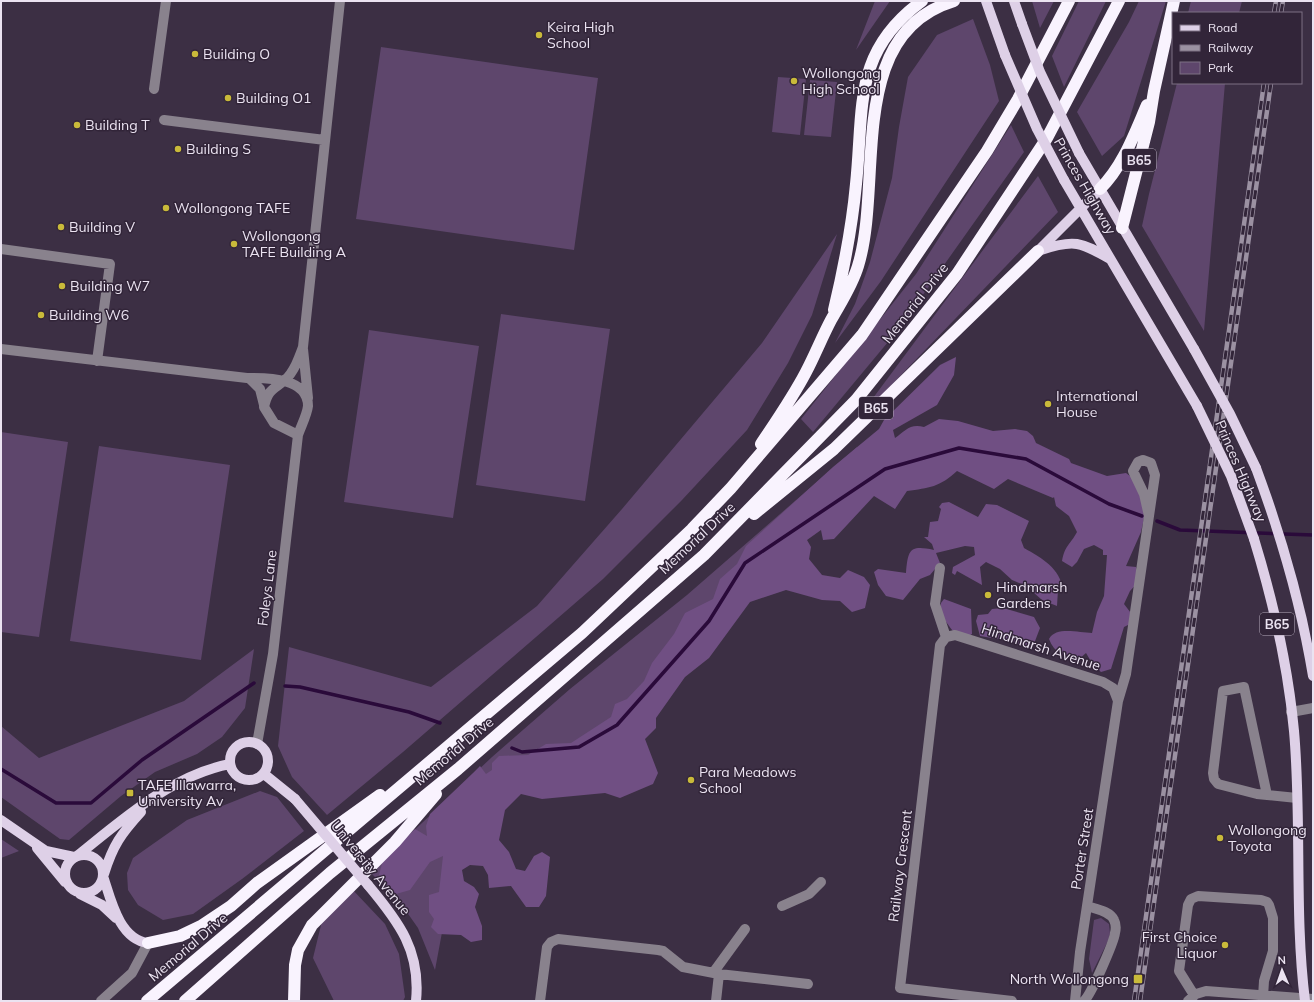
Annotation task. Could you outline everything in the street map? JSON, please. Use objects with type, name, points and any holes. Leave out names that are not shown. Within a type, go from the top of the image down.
[{"type":"highway","points":[[831,321],[848,251],[856,185],[863,103],[868,71],[877,50],[888,32],[899,20],[922,1]]},
{"type":"highway","points":[[731,488],[789,404],[831,321],[847,295],[861,253],[878,97],[884,68],[900,39],[918,21],[940,7],[954,1]]},
{"type":"highway","name":"Memorial Drive","points":[[150,999],[582,633],[692,529],[731,488],[862,335],[987,151],[1018,99],[1069,1]]},
{"type":"highway","name":"Memorial Drive","points":[[185,1001],[330,873],[458,769],[704,555],[856,400],[957,274],[1047,138],[1119,1]]},
{"type":"highway","name":"B65","points":[[1122,228],[1149,122],[1154,91],[1174,1]]},
{"type":"highway","name":"B65","points":[[1100,190],[1115,174],[1128,151],[1154,91]]},
{"type":"highway","name":"B65","points":[[704,555],[834,449],[1038,251]]},
{"type":"highway","points":[[148,943],[180,936],[201,926],[231,906],[257,883],[443,751]]},
{"type":"highway","points":[[294,1001],[295,965],[298,950],[312,925],[395,842],[458,769]]},
{"type":"main road","name":"Princes Highway","points":[[986,1],[1005,55],[1037,129],[1064,180],[1197,406],[1231,476],[1254,538],[1278,627],[1291,712],[1308,1000]]},
{"type":"main road","name":"Princes Highway","points":[[1014,1],[1040,72],[1079,153],[1194,349],[1230,414],[1256,468],[1279,529],[1289,564],[1306,630],[1313,676]]},
{"type":"main road","name":"B65","points":[[1038,251],[1100,190]]},
{"type":"main road","points":[[1038,251],[1057,244],[1078,243],[1111,260]]},
{"type":"main road","points":[[246,743],[257,744],[262,747],[268,757],[267,769],[259,778],[247,780],[236,775],[230,764],[230,758],[236,748],[246,743]]},
{"type":"main road","points":[[156,796],[119,837],[111,852],[100,885],[92,892],[82,893],[72,889],[66,881],[65,871],[69,861],[156,796],[182,781],[216,767],[230,764]]},
{"type":"main road","name":"University Avenue","points":[[264,774],[295,799],[393,915],[406,936],[416,973],[416,1001]]},
{"type":"main road","points":[[1,820],[34,843],[52,853],[76,856],[84,854],[94,857],[101,865],[103,876],[121,922]]},
{"type":"main road","points":[[34,843],[72,889],[102,905],[136,938],[148,943]]},
{"type":"street","points":[[154,89],[166,1]]},
{"type":"street","points":[[249,378],[260,389],[264,406],[274,423],[298,435],[308,404],[302,347],[340,1]]},
{"type":"street","points":[[164,120],[325,140]]},
{"type":"street","points":[[1,249],[110,264],[97,361]]},
{"type":"street","points":[[264,406],[269,392],[284,381],[295,367],[302,347]]},
{"type":"street","points":[[1,349],[284,381],[298,387],[306,397],[308,404]]},
{"type":"street","name":"Foleys Lane","points":[[257,744],[273,654],[298,435]]},
{"type":"street","name":"Porter Street","points":[[1075,1001],[1087,906],[1118,701],[1126,674],[1149,516],[1155,472],[1152,463],[1143,460],[1138,462],[1133,471],[1144,494],[1149,516]]},
{"type":"street","points":[[940,568],[935,604],[946,637]]},
{"type":"street","name":"Hindmarsh Avenue","points":[[946,637],[955,635],[1103,682],[1112,688],[1118,701]]},
{"type":"street","name":"Railway Crescent","points":[[946,637],[940,645],[900,988],[1012,1001]]},
{"type":"street","points":[[1267,795],[1244,687],[1223,691],[1214,779],[1218,784],[1257,794],[1267,795],[1297,798]]},
{"type":"street","points":[[1291,712],[1313,708]]},
{"type":"street","points":[[782,906],[808,894],[821,882]]},
{"type":"street","points":[[1263,996],[1264,981],[1273,951],[1273,918],[1269,905],[1261,900],[1198,896],[1192,899],[1188,905],[1179,971],[1191,998],[1206,991],[1308,1000]]},
{"type":"street","points":[[1084,1001],[1093,988],[1116,931],[1112,916],[1103,911],[1087,906]]},
{"type":"street","points":[[716,1001],[716,973],[745,929]]},
{"type":"street","points":[[540,1001],[547,947],[551,942],[558,939],[658,950],[663,951],[683,967],[716,973],[808,984]]},
{"type":"street","points":[[101,1001],[132,973],[148,943]]},
{"type":"green space","points":[[875,1],[890,1],[856,50]]},
{"type":"green space","points":[[1032,1],[1054,1],[1040,28]]},
{"type":"green space","points":[[1079,1],[1106,1],[1064,87],[1052,56]]},
{"type":"green space","points":[[1139,1],[1166,1],[1124,136],[1102,156],[1077,112],[1129,22]]},
{"type":"green space","points":[[1191,1],[1242,1],[1239,12],[1188,12]]},
{"type":"green space","points":[[973,19],[990,65],[999,101],[881,281],[835,343],[855,304],[870,262],[892,178],[908,77],[937,35]]},
{"type":"green space","points":[[381,47],[598,78],[574,250],[356,219]]},
{"type":"green space","points":[[778,77],[806,79],[800,135],[772,132]]},
{"type":"green space","points":[[810,80],[837,82],[831,137],[804,135]]},
{"type":"green space","points":[[1177,84],[1225,84],[1204,331],[1142,226]]},
{"type":"green space","points":[[1011,125],[1024,152],[898,330],[813,432],[801,419],[916,274]]},
{"type":"green space","points":[[1038,176],[1058,212],[853,425]]},
{"type":"green space","points":[[837,234],[812,315],[788,363],[747,430],[682,500],[603,579],[403,752],[327,815],[292,777],[278,746],[289,647],[431,687],[537,606],[622,509],[762,343]]},
{"type":"green space","points":[[501,314],[610,329],[585,501],[476,485]]},
{"type":"green space","points":[[369,330],[479,346],[453,518],[344,502]]},
{"type":"green space","points":[[1,432],[68,442],[39,637],[1,632]]},
{"type":"green space","points":[[99,446],[230,465],[201,660],[70,641]]},
{"type":"green space","points":[[857,447],[855,501],[758,573],[615,747],[531,759],[459,841],[435,970],[418,928],[399,901],[370,872],[492,757],[570,689],[687,595]]},
{"type":"green space","points":[[254,649],[245,708],[222,737],[197,754],[155,772],[121,796],[69,840],[60,839],[1,797],[1,726],[39,758],[184,701]]},
{"type":"green space","points":[[260,791],[277,797],[304,831],[242,879],[193,914],[163,920],[138,905],[128,890],[127,873],[133,858],[187,820]]},
{"type":"green space","points":[[1,839],[19,851],[1,858]]},
{"type":"green space","points":[[351,888],[385,924],[399,954],[405,997],[403,1001],[334,1001],[313,958],[322,921]]},
{"type":"green space","points":[[1101,918],[1109,924],[1110,933],[1109,939],[1092,973],[1089,959],[1094,920]]},
{"type":"shaded area","points":[[956,357],[954,375],[937,405],[893,430],[895,438],[911,427],[924,427],[939,419],[958,421],[993,431],[1015,429],[1027,431],[1033,436],[1036,443],[1069,459],[1071,463],[1107,476],[1126,473],[1145,487],[1146,509],[1141,532],[1126,566],[1136,567],[1140,580],[1130,591],[1124,604],[1134,617],[1130,624],[1124,627],[1111,669],[1101,672],[1092,663],[1086,653],[1078,660],[1064,656],[1054,648],[1049,639],[1052,635],[1062,631],[1092,633],[1097,612],[1104,596],[1107,555],[1103,555],[1103,550],[1094,545],[1084,549],[1077,562],[1072,567],[1062,561],[1066,548],[1077,532],[1069,516],[1056,506],[1054,497],[1053,498],[1008,479],[994,489],[957,471],[940,484],[907,491],[895,509],[874,496],[834,539],[823,540],[821,530],[807,540],[811,547],[809,559],[822,575],[840,578],[848,570],[864,577],[870,585],[865,608],[852,612],[840,601],[822,600],[786,590],[750,602],[709,658],[685,677],[656,718],[656,728],[645,739],[658,773],[653,784],[620,798],[605,793],[542,799],[521,794],[505,810],[499,840],[509,852],[516,869],[525,871],[534,856],[542,852],[550,857],[546,896],[539,907],[526,907],[511,886],[489,888],[488,875],[483,866],[470,865],[462,870],[464,881],[474,887],[479,894],[475,907],[482,926],[482,940],[471,942],[461,935],[438,934],[431,927],[434,919],[429,912],[429,895],[439,892],[443,856],[430,862],[410,890],[396,894],[379,875],[383,860],[415,829],[427,836],[426,826],[430,814],[480,766],[486,774],[492,770],[492,763],[499,756],[528,755],[546,744],[571,743],[611,717],[615,704],[627,699],[644,681],[652,663],[674,634],[685,613],[713,599],[720,579],[737,564],[746,546],[833,467],[879,429],[884,420],[940,365]]},
{"type":"shaded area","points":[[949,502],[978,517],[986,504],[997,505],[1029,521],[1021,540],[1024,548],[1049,564],[1058,576],[1063,590],[1058,590],[1057,606],[1042,600],[1033,592],[1034,589],[1012,580],[1000,569],[986,562],[980,567],[982,585],[957,571],[955,575],[952,573],[953,567],[975,555],[974,547],[965,546],[936,553],[940,563],[930,575],[920,579],[903,600],[886,596],[878,585],[874,572],[878,569],[906,573],[909,554],[912,551],[920,548],[934,550],[932,544],[924,537],[928,537],[930,522],[938,521],[941,509],[939,507],[942,503]]},
{"type":"shaded area","points":[[944,599],[971,609],[972,634],[961,640],[955,634],[940,615],[941,603]]},
{"type":"shaded area","points":[[1003,608],[1034,617],[1040,628],[1032,649],[1010,641],[980,636],[976,621],[978,615],[988,614],[992,609]]},
{"type":"waterway","points":[[512,748],[522,752],[579,747],[617,725],[709,621],[745,563],[885,469],[959,448],[1026,459],[1109,504],[1142,516]]},
{"type":"waterway","points":[[1157,521],[1180,530],[1313,535]]},
{"type":"waterway","points":[[1,769],[56,803],[91,803],[142,760],[254,683]]},
{"type":"waterway","points":[[285,686],[300,687],[409,712],[440,723]]},
{"type":"railway","points":[[1274,12],[1276,1]]},
{"type":"railway","points":[[1281,12],[1283,1]]},
{"type":"railway","points":[[1134,1001],[1264,84]]},
{"type":"railway","points":[[1140,1001],[1271,84]]},
{"type":"place","name":"Keira High School","points":[[539,35]]},
{"type":"place","name":"Building O","points":[[195,54]]},
{"type":"place","name":"Wollongong High School","points":[[794,81]]},
{"type":"place","name":"Building O1","points":[[228,98]]},
{"type":"place","name":"Building T","points":[[77,125]]},
{"type":"place","name":"Building S","points":[[178,149]]},
{"type":"place","name":"Wollongong TAFE","points":[[166,208]]},
{"type":"place","name":"Building V","points":[[61,227]]},
{"type":"place","name":"Wollongong TAFE Building A","points":[[234,244]]},
{"type":"place","name":"Building W7","points":[[62,286]]},
{"type":"place","name":"Building W6","points":[[41,315]]},
{"type":"place","name":"International House","points":[[1048,404]]},
{"type":"place","name":"Hindmarsh Gardens","points":[[988,595]]},
{"type":"place","name":"Para Meadows School","points":[[691,780]]},
{"type":"place","name":"TAFE Illawarra, University Av","points":[[130,793]]},
{"type":"place","name":"Wollongong Toyota","points":[[1220,838]]},
{"type":"place","name":"First Choice Liquor","points":[[1225,945]]},
{"type":"place","name":"North Wollongong","points":[[1138,979]]}]
